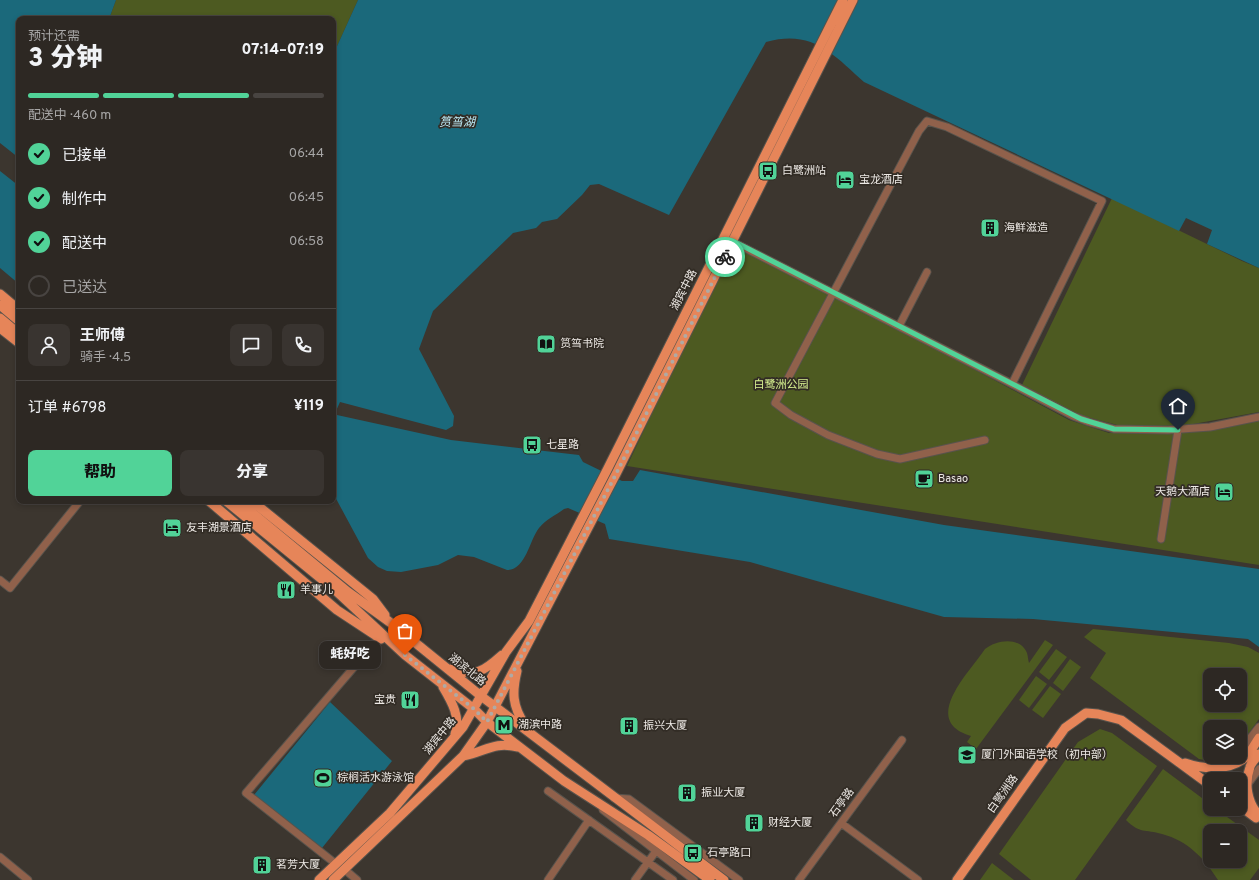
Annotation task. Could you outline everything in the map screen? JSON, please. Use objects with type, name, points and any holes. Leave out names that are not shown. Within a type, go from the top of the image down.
[{"type":"main road","points":[[333,880],[340,867],[463,756],[487,722],[616,474],[733,241],[819,59],[843,0]]},
{"type":"main road","points":[[819,59],[853,0]]},
{"type":"main road","name":"湖宾中路","points":[[319,880],[340,867],[390,814],[453,740],[474,709],[506,652],[529,621],[724,238],[819,59]]},
{"type":"main road","points":[[0,294],[16,307]]},
{"type":"main road","points":[[0,305],[16,318]]},
{"type":"main road","points":[[0,318],[16,331]]},
{"type":"main road","points":[[0,328],[16,341]]},
{"type":"main road","points":[[213,504],[338,610],[405,655]]},
{"type":"main road","points":[[230,504],[335,590],[405,655],[474,709],[487,722],[564,781],[648,835],[710,880]]},
{"type":"main road","name":"湖滨北路","points":[[242,504],[348,592],[390,623],[481,696],[724,880]]},
{"type":"main road","points":[[256,504],[373,599],[390,623]]},
{"type":"main road","points":[[445,667],[466,674],[478,673],[506,652]]},
{"type":"main road","points":[[520,658],[512,695],[519,716],[529,731]]},
{"type":"main road","points":[[438,681],[455,710],[458,726],[453,740]]},
{"type":"main road","name":"白鹭洲路","points":[[956,880],[1065,728],[1086,713],[1098,714],[1121,720],[1203,780]]},
{"type":"main road","name":"白鹭洲路","points":[[1174,759],[1198,767],[1228,767],[1243,760],[1259,738]]},
{"type":"main road","points":[[463,756],[478,753],[492,746],[504,744],[522,749]]},
{"type":"main road","points":[[1259,754],[1250,766],[1247,786],[1252,808],[1259,815]]},
{"type":"main road","points":[[1247,811],[1259,820]]},
{"type":"street","points":[[985,440],[900,459],[877,454],[828,435],[791,415],[775,403],[835,293],[919,131],[927,121],[947,127],[1102,201],[1012,384]]},
{"type":"street","points":[[724,238],[733,241],[835,293],[1073,416],[1114,429],[1178,430],[1259,417]]},
{"type":"street","points":[[899,326],[927,272]]},
{"type":"street","points":[[1161,539],[1178,430]]},
{"type":"street","points":[[0,580],[10,588],[78,504]]},
{"type":"street","points":[[357,880],[246,793],[379,638]]},
{"type":"street","points":[[1247,742],[1259,727]]},
{"type":"street","name":"石亭路","points":[[799,880],[902,740]]},
{"type":"street","points":[[1247,786],[1259,769]]},
{"type":"street","points":[[564,781],[694,880]]},
{"type":"street","points":[[548,791],[673,880]]},
{"type":"street","points":[[614,798],[628,799],[739,880]]},
{"type":"street","points":[[548,880],[590,820]]},
{"type":"street","points":[[841,823],[918,880]]},
{"type":"street","points":[[635,880],[656,851]]},
{"type":"street","points":[[0,857],[28,880]]},
{"type":"green space","points":[[116,0],[358,0],[336,48],[336,16],[110,16]]},
{"type":"green space","points":[[1112,198],[1259,268],[1259,412],[1188,425],[1125,427],[1075,414],[1022,385]]},
{"type":"green space","name":"白鹭洲公园","points":[[733,241],[1069,420],[1109,433],[1168,430],[1195,432],[1259,417],[1259,565],[627,466]]},
{"type":"green space","points":[[1093,629],[1229,643],[1248,647],[1259,653],[1259,719],[1247,735],[1247,720],[1203,720],[1203,760],[1199,759],[1090,678],[1106,653],[1084,637]]},
{"type":"green space","points":[[1045,640],[1053,645],[976,749],[967,742],[971,736],[956,729],[949,720],[949,708],[952,696],[985,649],[995,643],[1008,641],[1014,642],[1024,648],[1027,653],[1029,663]]},
{"type":"green space","points":[[1056,649],[1067,657],[1049,680],[1039,672]]},
{"type":"green space","points":[[1070,659],[1081,667],[1063,691],[1053,683]]},
{"type":"green space","points":[[1036,676],[1047,684],[1029,708],[1019,700]]},
{"type":"green space","points":[[1050,686],[1061,694],[1043,718],[1032,710]]},
{"type":"green space","points":[[1100,729],[1112,733],[1157,766],[1075,880],[1031,880],[999,854],[1078,742]]},
{"type":"green space","points":[[1163,769],[1203,799],[1203,816],[1226,816],[1237,824],[1203,824],[1203,860],[1194,851],[1180,841],[1171,837],[1139,829],[1126,820]]},
{"type":"green space","points":[[1247,831],[1259,840],[1259,868],[1250,880],[1218,880],[1209,868],[1247,868]]},
{"type":"green space","points":[[992,863],[1014,880],[980,880]]},
{"type":"water","points":[[0,0],[116,0],[110,16],[16,16],[16,156],[0,143]]},
{"type":"water","name":"筼筜湖","points":[[358,0],[1259,0],[1259,268],[1207,244],[1212,230],[1186,218],[1179,231],[864,82],[842,62],[821,47],[796,39],[782,39],[766,42],[669,215],[599,184],[590,185],[582,195],[557,219],[542,222],[536,228],[513,233],[433,311],[419,349],[454,416],[453,426],[446,430],[340,402],[336,411],[336,48]]},
{"type":"water","points":[[0,171],[16,184],[16,281],[0,268]]},
{"type":"water","name":"筼筜湖","points":[[336,411],[337,415],[451,440],[579,455],[583,462],[622,481],[633,481],[640,470],[944,525],[1259,569],[1259,647],[1248,639],[1033,619],[944,617],[750,562],[609,539],[605,524],[568,508],[564,509],[541,525],[523,560],[513,569],[507,570],[474,557],[458,555],[438,565],[401,572],[387,571],[378,567],[368,558],[336,499]]},
{"type":"water","name":"棕榈活水游泳馆","points":[[330,702],[392,761],[322,848],[254,795]]},
{"type":"way so far","points":[[405,655],[474,709],[487,722],[616,474],[725,257]]},
{"type":"place","name":"白鹭洲站","points":[[768,171]]},
{"type":"place","name":"宝龙酒店","points":[[845,180]]},
{"type":"place","name":"海鲜滋造","points":[[990,228]]},
{"type":"place","name":"筼筜书院","points":[[546,344]]},
{"type":"place","name":"七星路","points":[[532,445]]},
{"type":"place","name":"Basao","points":[[924,479]]},
{"type":"place","name":"天鹅大酒店","points":[[1224,492]]},
{"type":"place","name":"友丰湖景酒店","points":[[172,528]]},
{"type":"place","name":"羊事儿","points":[[286,590]]},
{"type":"place","name":"蚝好吃","points":[[405,655]]},
{"type":"place","name":"宝贵","points":[[410,700]]},
{"type":"place","name":"湖滨中路","points":[[504,725]]},
{"type":"place","name":"振兴大厦","points":[[629,726]]},
{"type":"place","name":"厦门外国语学校（初中部）","points":[[967,755]]},
{"type":"place","name":"棕榈活水游泳馆","points":[[323,778]]},
{"type":"place","name":"振业大厦","points":[[687,793]]},
{"type":"place","name":"财经大厦","points":[[754,823]]},
{"type":"place","name":"石亭路口","points":[[693,853]]},
{"type":"place","name":"茗芳大厦","points":[[262,865]]},
{"type":"route","points":[[725,257],[733,241],[998,376],[1073,416],[1114,429],[1140,431],[1178,430]]}]
